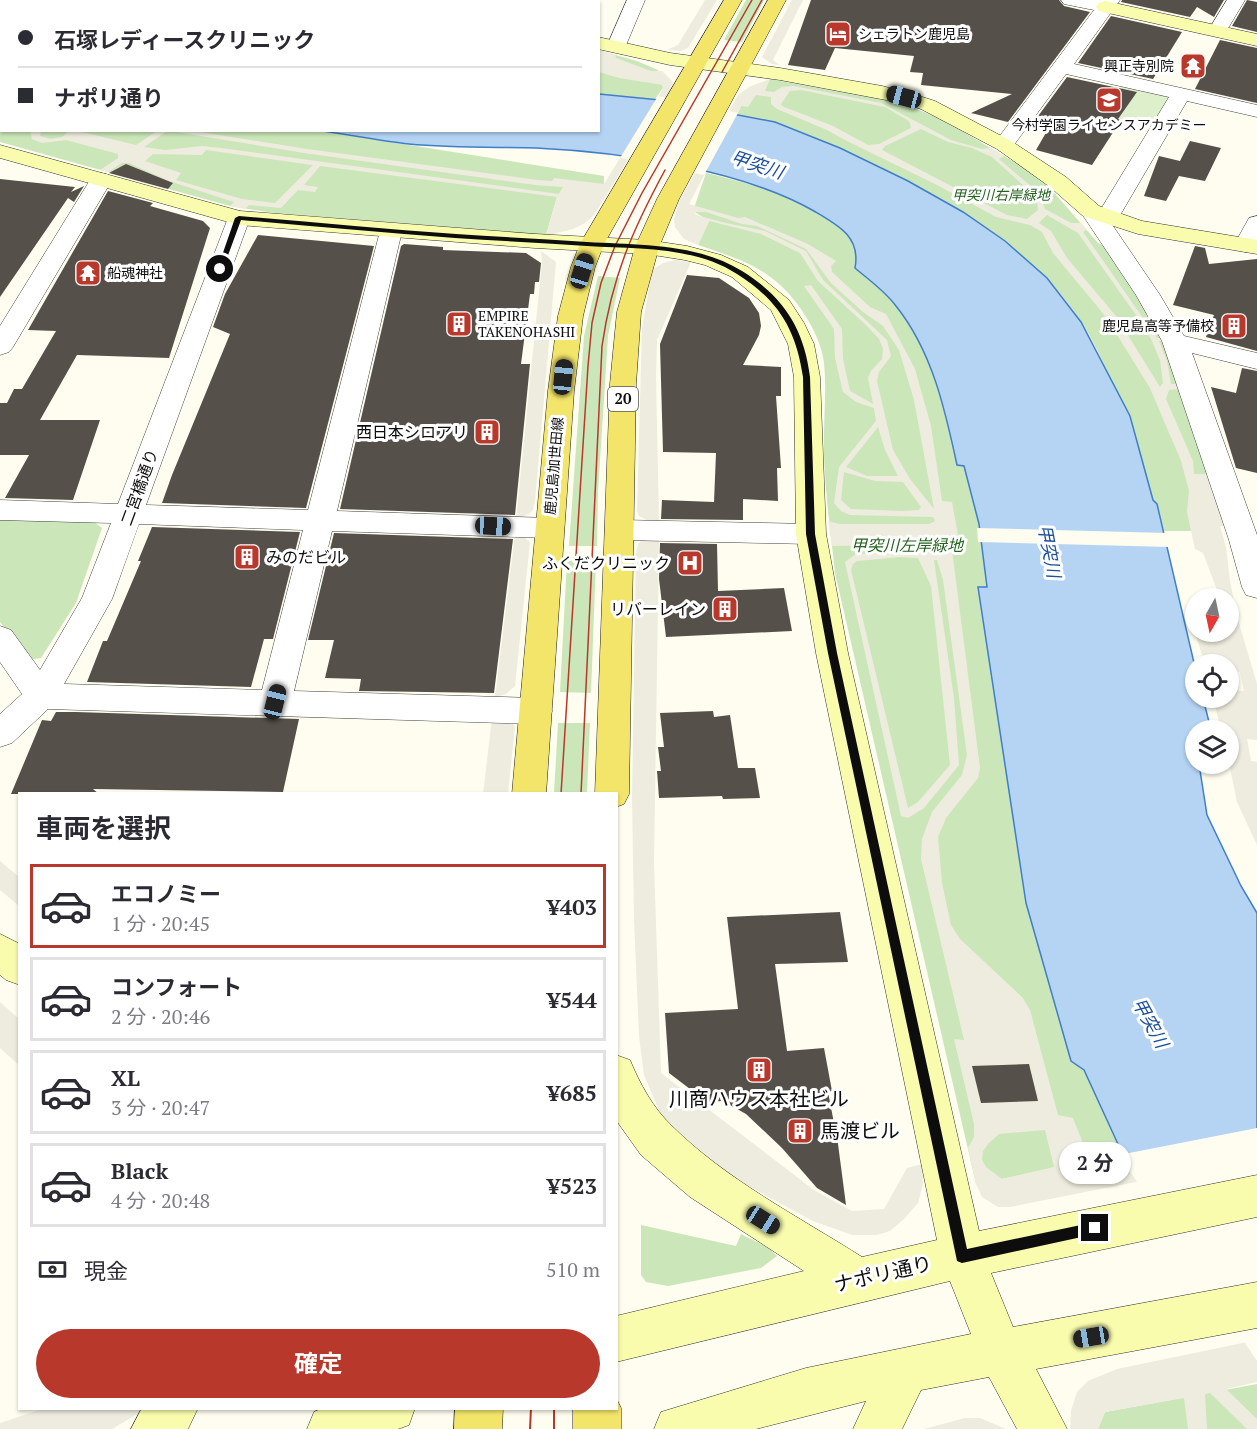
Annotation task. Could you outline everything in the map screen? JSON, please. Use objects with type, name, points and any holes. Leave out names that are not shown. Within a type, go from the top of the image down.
[{"type":"main road","name":"鹿児島加世田線","points":[[529,792],[549,528],[571,316],[584,265],[592,244],[734,0]]},
{"type":"main road","name":"20","points":[[612,792],[623,384],[628,323],[646,247],[668,199],[777,0]]},
{"type":"main road","points":[[478,1429],[479,1410]]},
{"type":"main road","points":[[597,1410],[597,1429]]},
{"type":"street","points":[[636,0],[608,45],[670,59],[740,68],[882,92],[928,105],[1005,145],[1099,214],[1138,227],[1252,246],[1257,223]]},
{"type":"street","points":[[1070,0],[1108,4],[1257,40]]},
{"type":"street","points":[[1217,31],[1236,0]]},
{"type":"street","points":[[1005,145],[1108,4]]},
{"type":"street","points":[[1062,67],[1257,111]]},
{"type":"street","points":[[1099,214],[1180,94]]},
{"type":"street","points":[[0,151],[239,218],[390,231],[646,247],[687,252],[740,272],[780,305],[792,323],[801,344],[807,377],[811,534],[832,653],[962,1256],[1001,1353],[1043,1429]]},
{"type":"street","points":[[0,347],[101,180]]},
{"type":"street","points":[[1099,214],[1175,341],[1250,541],[1257,587]]},
{"type":"street","name":"二宮橋通り","points":[[0,734],[41,696],[97,599],[239,218]]},
{"type":"street","points":[[275,702],[390,231]]},
{"type":"street","points":[[1175,341],[1257,361]]},
{"type":"street","points":[[0,510],[549,528]]},
{"type":"street","points":[[620,530],[811,534]]},
{"type":"street","points":[[0,638],[41,696],[536,711]]},
{"type":"street","points":[[0,951],[18,966]]},
{"type":"street","points":[[618,1079],[627,1100],[656,1140],[696,1175],[858,1280]]},
{"type":"street","name":"ナポリ通り","points":[[618,1339],[962,1256],[1257,1196]]},
{"type":"street","points":[[678,1429],[849,1381],[1174,1323],[1257,1305]]},
{"type":"street","points":[[877,1429],[906,1370]]},
{"type":"street","points":[[155,1429],[173,1410]]},
{"type":"street","points":[[331,1429],[386,1410]]},
{"type":"green space","points":[[746,0],[764,0],[742,42],[724,40]]},
{"type":"green space","points":[[600,51],[637,61],[658,70],[663,88],[655,99],[600,94]]},
{"type":"green space","name":"甲突川右岸緑地","points":[[770,79],[900,103],[940,118],[1021,166],[1050,188],[1098,243],[1106,247],[1164,338],[1228,526],[1220,525],[1190,531],[1164,531],[1157,504],[1153,500],[1122,409],[1093,342],[1082,323],[1040,273],[990,231],[907,181],[803,133],[772,122],[737,115],[741,106]]},
{"type":"green space","points":[[1124,83],[1172,97],[1154,127],[1104,115]]},
{"type":"green space","points":[[0,132],[327,132],[604,176],[604,184],[564,187],[557,197],[546,235],[274,213],[230,206],[0,142]]},
{"type":"green space","name":"甲突川左岸緑地","points":[[706,173],[791,199],[833,221],[847,235],[856,250],[855,268],[896,306],[908,323],[928,361],[942,402],[957,465],[964,465],[979,524],[987,587],[978,587],[1026,903],[1071,1061],[1084,1070],[1123,1155],[976,1184],[835,573],[825,469],[825,386],[822,351],[805,315],[778,283],[753,266],[698,245],[709,221],[693,211]]},
{"type":"green space","points":[[598,276],[620,278],[608,336],[598,492],[597,546],[569,546],[584,336]]},
{"type":"green space","points":[[0,519],[94,522],[102,528],[76,603],[41,658],[27,660],[0,622]]},
{"type":"green space","points":[[567,561],[596,561],[591,693],[560,692]]},
{"type":"green space","points":[[558,723],[590,723],[587,792],[554,792]]},
{"type":"green space","points":[[641,1225],[736,1246],[741,1234],[769,1248],[777,1256],[761,1268],[668,1286],[646,1282],[641,1275]]},
{"type":"green space","points":[[1257,1384],[1257,1429],[1098,1429],[1105,1412]]},
{"type":"shaded area","points":[[705,0],[717,0],[688,48],[681,51],[667,50],[678,45]]},
{"type":"shaded area","points":[[792,0],[803,0],[773,60],[779,65],[772,64],[762,57]]},
{"type":"shaded area","points":[[601,51],[615,54],[616,58],[651,71],[662,71],[673,82],[671,90],[594,215],[573,229],[546,235],[557,197],[320,166],[304,185],[318,187],[315,192],[298,190],[281,208],[249,205],[245,209],[230,206],[234,202],[169,181],[129,163],[122,163],[108,172],[100,170],[118,158],[118,154],[66,140],[42,143],[32,139],[30,132],[41,132],[40,136],[51,139],[62,137],[68,132],[82,132],[136,145],[156,132],[166,132],[144,147],[165,150],[202,146],[221,148],[559,194],[563,187],[304,153],[176,132],[200,132],[307,149],[538,180],[552,181],[554,178],[604,184],[663,89],[663,85],[619,78],[600,72]],"holes":[[[206,150],[313,165],[275,203],[242,199],[176,180],[181,173],[145,161],[153,154],[202,155]]]},
{"type":"shaded area","points":[[770,79],[765,91],[774,92],[782,87],[794,86],[881,103],[951,140],[982,149],[991,148],[1004,156],[999,159],[1039,193],[1045,209],[1071,223],[1081,223],[1087,229],[1083,232],[1157,338],[1164,338],[1164,341],[1159,341],[1167,361],[1171,384],[1179,384],[1180,389],[1169,390],[1166,399],[1193,461],[1194,474],[1208,474],[1228,526],[1220,526],[1226,547],[1231,588],[1216,588],[1203,553],[1195,549],[1187,512],[1189,491],[1181,461],[1150,388],[1106,317],[1053,253],[1042,232],[1030,225],[996,217],[827,130],[777,109],[771,104],[771,97],[756,95],[748,107],[741,106],[689,204],[738,218],[745,217],[808,244],[836,261],[831,266],[832,272],[870,307],[886,314],[915,369],[931,426],[942,501],[952,502],[960,546],[952,550],[980,768],[978,778],[946,818],[938,837],[942,883],[951,925],[960,939],[1023,998],[1030,1010],[1058,1115],[1073,1118],[1090,1161],[1257,1128],[1257,1158],[1010,1207],[998,1207],[982,1197],[976,1184],[968,1148],[974,1137],[974,1124],[954,1039],[964,1040],[921,859],[922,839],[932,812],[962,775],[967,755],[943,580],[937,560],[934,560],[954,698],[959,765],[924,808],[908,818],[901,816],[845,562],[856,554],[937,551],[934,546],[921,545],[832,546],[828,521],[839,524],[929,524],[935,521],[933,517],[850,515],[841,511],[834,503],[839,467],[876,421],[874,408],[856,402],[843,392],[835,358],[834,329],[804,286],[811,285],[842,329],[843,359],[850,391],[873,404],[868,378],[882,359],[883,349],[879,339],[818,281],[800,253],[761,234],[709,221],[698,245],[684,239],[675,227],[674,219],[679,202],[738,95],[751,86]],"holes":[[[801,90],[885,107],[909,121],[911,128],[879,144],[868,145],[833,126],[782,106],[781,104],[790,91]],[[921,129],[948,142],[972,148],[992,157],[1033,194],[1038,210],[1027,219],[1007,215],[882,150],[885,146]],[[694,212],[706,212],[742,224],[757,226],[806,249],[831,283],[863,312],[883,326],[899,350],[914,400],[934,509],[910,479],[893,450],[877,381],[879,372],[891,356],[887,340],[823,280],[806,251],[765,231],[696,215]],[[1047,215],[1078,233],[1151,339],[1160,360],[1163,383],[1160,387],[1116,316],[1067,258],[1051,231],[1039,223]],[[878,427],[885,450],[898,476],[867,476],[846,467]],[[844,472],[875,481],[903,482],[921,507],[919,510],[902,511],[851,509],[841,500]],[[900,557],[918,558],[931,586],[950,765],[918,802],[908,808],[851,570],[857,561]],[[1028,1064],[1038,1100],[982,1103],[973,1066]],[[1045,1130],[1054,1167],[1002,1179],[986,1167],[982,1160],[983,1151],[999,1134]]]},
{"type":"shaded area","points":[[541,251],[556,262],[535,501],[533,510],[529,514],[516,519],[542,262]]},
{"type":"shaded area","points":[[676,260],[691,262],[657,340],[659,522],[650,522],[639,516],[637,511],[642,328],[652,270],[663,263]]},
{"type":"shaded area","points":[[515,534],[530,542],[515,686],[506,694],[495,697]]},
{"type":"shaded area","points":[[659,539],[654,863],[661,1073],[814,1190],[852,1211],[884,1209],[907,1168],[922,1164],[923,1184],[918,1203],[890,1231],[877,1235],[852,1235],[813,1221],[726,1174],[666,1127],[644,1075],[639,1036],[632,799],[636,552],[642,540]]},
{"type":"shaded area","points":[[1239,623],[1257,684],[1257,740],[1247,739],[1251,761],[1257,762],[1257,845],[1237,802],[1231,774],[1239,774],[1239,720],[1218,720],[1216,708],[1239,708],[1239,691],[1244,691],[1239,672],[1239,654],[1202,654],[1198,642],[1239,642]]},
{"type":"shaded area","points":[[492,718],[512,722],[515,727],[508,792],[483,792]]},
{"type":"shaded area","points":[[0,861],[18,876],[18,905],[0,890]]},
{"type":"shaded area","points":[[0,1002],[18,1018],[18,1064],[0,1048]]},
{"type":"shaded area","points":[[1257,1340],[1257,1382],[1226,1389],[1257,1419],[1257,1429],[1247,1429],[1210,1393],[1205,1394],[1207,1429],[1188,1429],[1184,1398],[1105,1412],[1098,1429],[1070,1429],[1071,1411],[1077,1392],[1088,1381],[1117,1369]]},
{"type":"shaded area","points":[[39,1410],[144,1410],[112,1429],[0,1429],[0,1423]]},
{"type":"shaded area","points":[[965,1418],[980,1418],[1006,1429],[924,1429]]},
{"type":"water","name":"甲突川","points":[[600,94],[660,100],[775,122],[840,148],[908,181],[963,212],[1005,241],[1047,278],[1081,322],[1130,416],[1153,500],[1157,504],[1185,624],[1185,642],[1189,642],[1192,654],[1185,654],[1185,708],[1206,708],[1208,720],[1185,720],[1185,774],[1201,774],[1207,815],[1241,886],[1257,913],[1257,1358],[1123,1155],[1084,1070],[1071,1061],[1026,903],[978,587],[987,587],[979,524],[964,466],[957,465],[936,381],[919,342],[892,301],[855,268],[856,257],[851,240],[839,227],[823,216],[784,196],[751,184],[679,165],[569,150],[409,144],[329,132],[600,132]]},
{"type":"pier","points":[[658,96],[738,113],[704,175],[620,158]]},
{"type":"pier","points":[[977,528],[1167,533],[1170,547],[978,542]]},
{"type":"pier","points":[[1257,1128],[1257,1361],[1119,1155]]},
{"type":"building","points":[[811,0],[1059,0],[1064,6],[1090,12],[1008,122],[971,113],[1012,94],[921,85],[923,73],[910,72],[914,56],[835,48],[825,70],[788,65]]},
{"type":"building","points":[[1122,0],[1224,0],[1214,17],[1197,7],[1190,17],[1121,2]]},
{"type":"building","points":[[1247,0],[1257,2],[1257,32],[1232,26]]},
{"type":"building","points":[[1111,16],[1182,32],[1153,79],[1078,63]]},
{"type":"building","points":[[1220,40],[1257,48],[1257,103],[1195,89]]},
{"type":"building","points":[[1067,77],[1137,92],[1118,119],[1121,120],[1092,165],[1036,150],[1047,131],[1030,127]]},
{"type":"building","points":[[1190,141],[1221,148],[1205,181],[1179,176],[1166,201],[1144,196],[1159,156],[1180,161]]},
{"type":"building","points":[[126,164],[173,183],[168,189],[109,173]]},
{"type":"building","points":[[0,179],[75,187],[71,192],[84,186],[74,202],[68,198],[0,297]]},
{"type":"building","points":[[108,191],[153,203],[150,206],[203,221],[210,228],[169,358],[77,355],[40,420],[100,420],[73,500],[5,498],[29,455],[0,455],[0,403],[7,403],[14,389],[22,389],[56,331],[28,330]]},
{"type":"building","points":[[258,235],[374,246],[306,508],[162,503],[230,334],[213,327],[225,294]]},
{"type":"building","points":[[404,244],[443,247],[443,250],[526,253],[541,263],[539,282],[535,282],[534,294],[530,294],[521,364],[530,364],[515,515],[340,509],[401,246]]},
{"type":"building","points":[[1195,246],[1205,248],[1209,264],[1257,259],[1257,351],[1206,337],[1214,315],[1173,305]]},
{"type":"building","points":[[687,275],[719,278],[749,298],[759,313],[761,326],[759,335],[743,365],[781,367],[781,396],[776,396],[781,468],[777,468],[778,501],[743,499],[743,520],[661,519],[662,500],[714,502],[716,453],[663,452],[660,344]]},
{"type":"building","points":[[1242,368],[1257,371],[1257,473],[1236,468],[1211,387],[1236,393]]},
{"type":"building","points":[[152,527],[300,532],[273,639],[264,639],[251,687],[87,682],[103,641],[107,641],[141,561],[138,561]]},
{"type":"building","points":[[334,533],[513,539],[494,693],[359,691],[361,679],[325,678],[334,640],[308,640]]},
{"type":"building","name":"リバーレイン","points":[[660,543],[717,544],[718,591],[784,588],[792,631],[666,637],[659,579]]},
{"type":"building","points":[[713,711],[714,717],[730,715],[738,768],[755,768],[760,798],[723,799],[722,796],[659,798],[657,771],[661,771],[658,747],[664,747],[660,713]]},
{"type":"building","points":[[56,712],[299,719],[283,792],[93,789],[97,792],[18,792],[18,794],[11,794],[42,720],[51,721]]},
{"type":"building","points":[[840,912],[848,962],[775,964],[787,1051],[824,1048],[832,1091],[828,1092],[846,1205],[817,1188],[782,1148],[746,1114],[723,1101],[707,1102],[669,1073],[665,1013],[738,1009],[727,917]]},
{"type":"building","points":[[1029,1064],[1038,1101],[981,1103],[972,1066]]},
{"type":"tram line","points":[[561,792],[588,366],[592,323],[601,283],[615,246],[642,193],[752,0]]},
{"type":"tram line","points":[[722,72],[762,0]]},
{"type":"tram line","points":[[581,792],[602,346],[611,298],[625,255],[665,170]]},
{"type":"tram line","points":[[530,1429],[531,1410]]},
{"type":"tram line","points":[[554,1410],[554,1429]]},
{"type":"place","name":"シェラトン鹿児島","points":[[838,34]]},
{"type":"place","name":"興正寺別院","points":[[1193,66]]},
{"type":"place","name":"今村学園ライセンスアカデミー","points":[[1109,100]]},
{"type":"place","name":"船魂神社","points":[[88,273]]},
{"type":"place","name":"EMPIRE TAKENOHASHI","points":[[459,324]]},
{"type":"place","name":"鹿児島高等予備校","points":[[1234,326]]},
{"type":"place","name":"西日本シロアリ","points":[[487,432]]},
{"type":"place","name":"みのだビル","points":[[247,557]]},
{"type":"place","name":"ふくだクリニック","points":[[690,563]]},
{"type":"place","name":"リバーレイン","points":[[725,609]]},
{"type":"place","name":"川商ハウス本社ビル","points":[[759,1070]]},
{"type":"place","name":"馬渡ビル","points":[[800,1131]]},
{"type":"route","points":[[220,269],[239,218],[535,242],[646,247],[687,252],[740,272],[780,305],[792,323],[801,344],[807,377],[811,534],[832,653],[962,1256],[1095,1228]]}]
